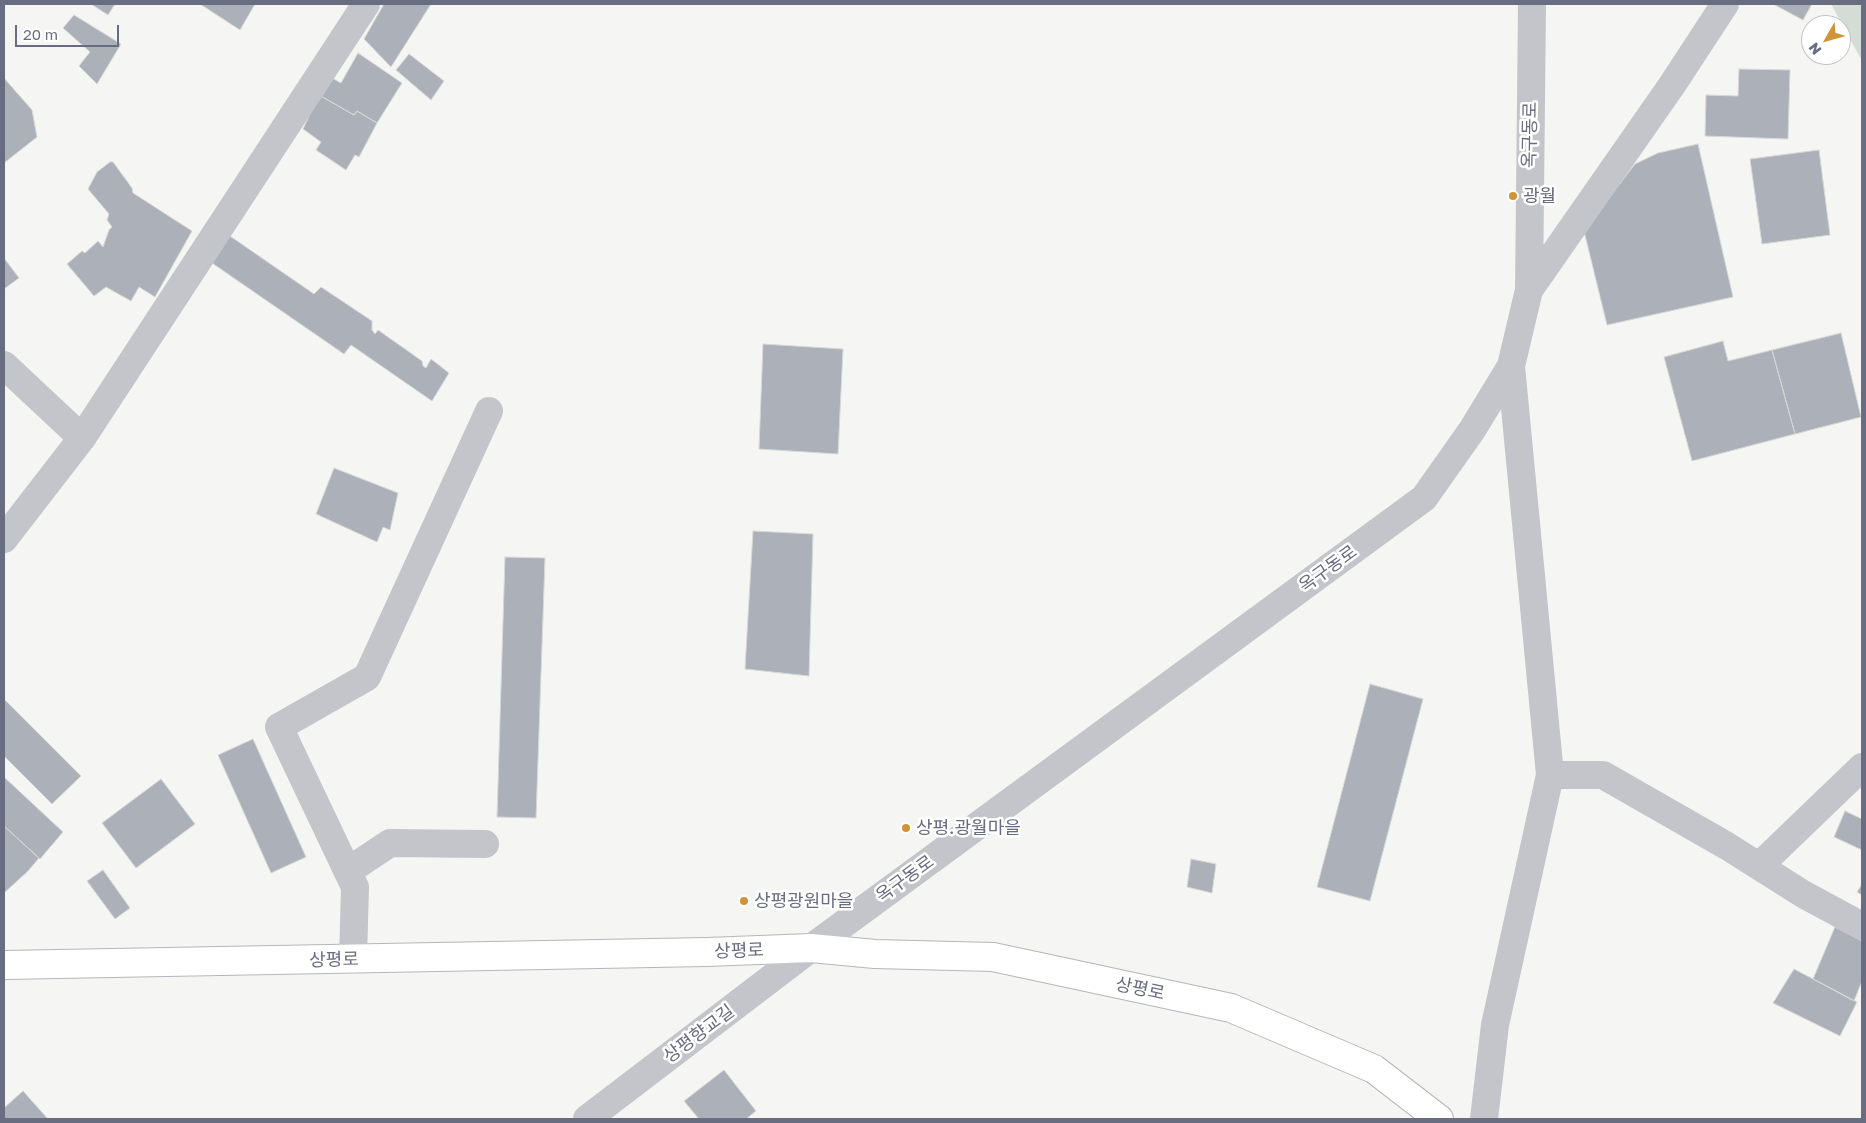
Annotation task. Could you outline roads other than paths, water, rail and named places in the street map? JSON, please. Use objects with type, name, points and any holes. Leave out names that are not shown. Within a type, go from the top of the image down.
[{"type":"main road","name":"상평로","points":[[4,965],[707,952],[811,948],[875,954],[992,957],[1231,1008],[1374,1069],[1439,1119]]},
{"type":"street","points":[[4,539],[82,438],[366,4]]},
{"type":"street","name":"옥구동로","points":[[811,948],[1424,498],[1472,430],[1511,366],[1529,290],[1532,4]]},
{"type":"street","points":[[1529,290],[1672,85],[1724,4]]},
{"type":"street","points":[[4,365],[82,438]]},
{"type":"street","points":[[1484,1119],[1495,1025],[1550,775],[1511,366]]},
{"type":"street","points":[[353,959],[355,887],[279,727],[367,677],[489,411]]},
{"type":"street","points":[[1760,866],[1862,767]]},
{"type":"street","points":[[1550,775],[1603,775],[1727,846],[1803,894],[1862,926]]},
{"type":"street","points":[[348,870],[390,843],[485,844]]},
{"type":"street","name":"상평향교길","points":[[587,1119],[811,948]]},
{"type":"place","name":"광월","points":[[1513,196]]},
{"type":"place","name":"상평.광월마을","points":[[906,828]]},
{"type":"place","name":"상평광원마을","points":[[744,901]]}]
